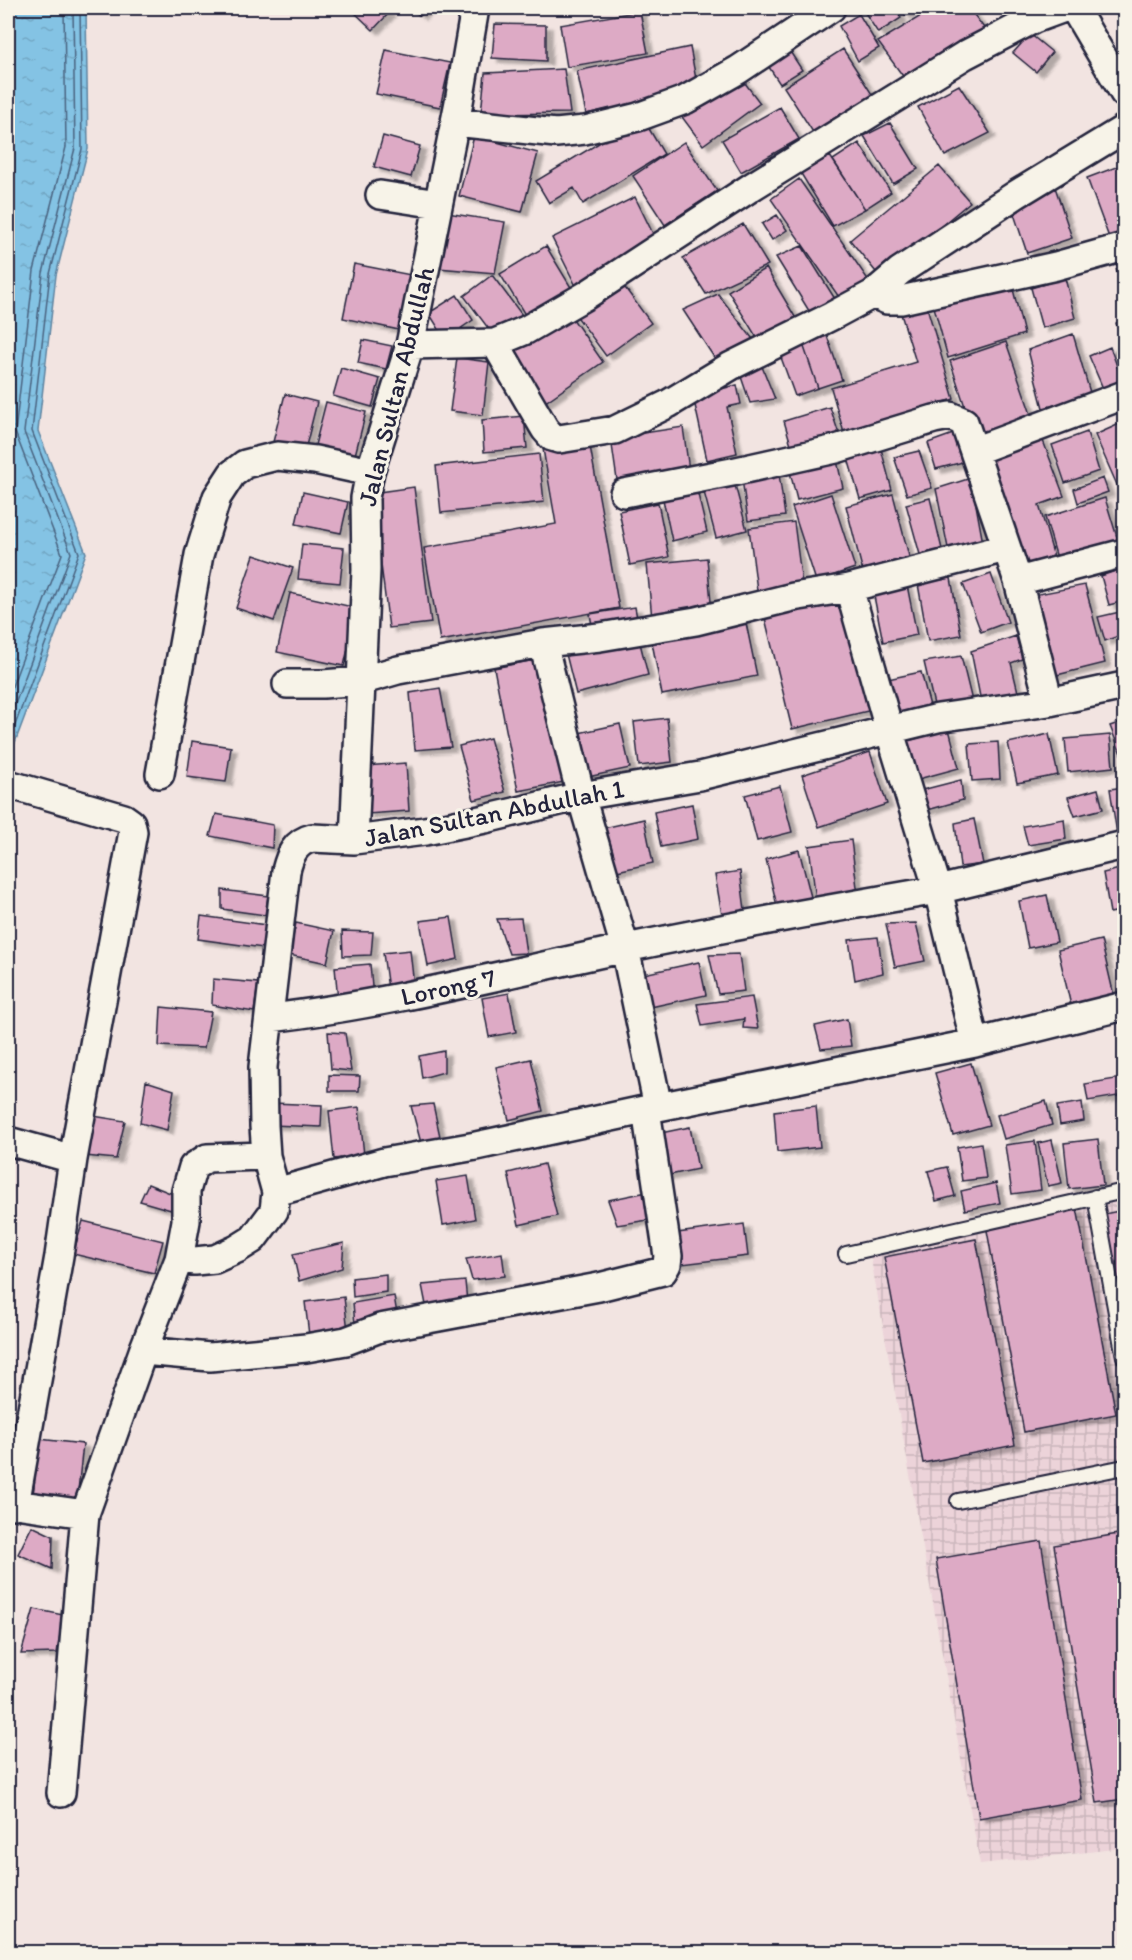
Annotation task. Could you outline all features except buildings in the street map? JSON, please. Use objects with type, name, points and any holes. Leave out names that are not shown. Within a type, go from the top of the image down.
[{"type":"street","name":"Jalan Sultan Abdullah","points":[[354,840],[366,570],[365,498],[370,472],[410,345],[455,122],[475,8]]},
{"type":"street","points":[[455,122],[556,133],[585,130],[638,117],[694,95],[738,70],[831,8]]},
{"type":"street","points":[[410,345],[495,343],[526,330],[585,296],[753,186],[965,55],[1034,19],[1064,8]]},
{"type":"street","points":[[1074,8],[1125,93]]},
{"type":"street","points":[[495,343],[545,429],[552,437],[559,439],[606,433],[668,404],[731,366],[873,294],[900,271],[1007,200],[1125,129]]},
{"type":"street","points":[[380,195],[438,204]]},
{"type":"street","points":[[873,294],[887,300],[901,300],[1056,266],[1125,247]]},
{"type":"street","points":[[974,451],[1125,395]]},
{"type":"street","points":[[624,493],[836,449],[944,417],[958,418],[964,422],[1018,581],[1049,702]]},
{"type":"street","points":[[160,774],[199,555],[217,497],[232,474],[245,464],[277,456],[315,460],[370,472]]},
{"type":"street","points":[[287,684],[360,681],[398,670],[543,643],[600,637],[696,621],[794,597],[849,588],[1006,548]]},
{"type":"street","points":[[1018,581],[1125,553]]},
{"type":"street","points":[[849,588],[938,890],[975,1043]]},
{"type":"street","points":[[143,1351],[210,1357],[306,1348],[346,1341],[381,1328],[599,1287],[663,1270],[667,1264],[652,1108],[625,948],[581,796],[543,643]]},
{"type":"street","name":"Jalan Sultan Abdullah 1","points":[[276,1192],[267,1156],[263,1067],[286,872],[293,851],[301,842],[312,838],[354,840],[424,831],[581,796],[699,776],[938,718],[1049,702],[1125,686]]},
{"type":"street","points":[[8,784],[124,818],[133,827],[73,1160],[59,1256],[11,1504],[85,1514]]},
{"type":"street","name":"Lorong 7","points":[[270,1018],[332,1011],[625,948],[782,917],[938,890],[1125,845]]},
{"type":"street","points":[[179,1259],[195,1261],[215,1259],[253,1239],[274,1211],[276,1192],[384,1162],[476,1146],[975,1043],[1125,1006]]},
{"type":"street","points":[[8,1141],[73,1160]]},
{"type":"street","points":[[61,1793],[85,1514],[143,1351],[179,1259],[186,1221],[186,1191],[193,1167],[207,1158],[267,1156]]},
{"type":"lane","points":[[846,1254],[1125,1191]]},
{"type":"lane","points":[[1095,1197],[1125,1357]]},
{"type":"lane","points":[[958,1501],[1125,1467]]},
{"type":"shaded area","points":[[1124,1188],[1124,1848],[980,1864],[869,1248]]},
{"type":"water","points":[[8,8],[86,8],[88,149],[56,275],[38,431],[86,553],[8,761]]}]
